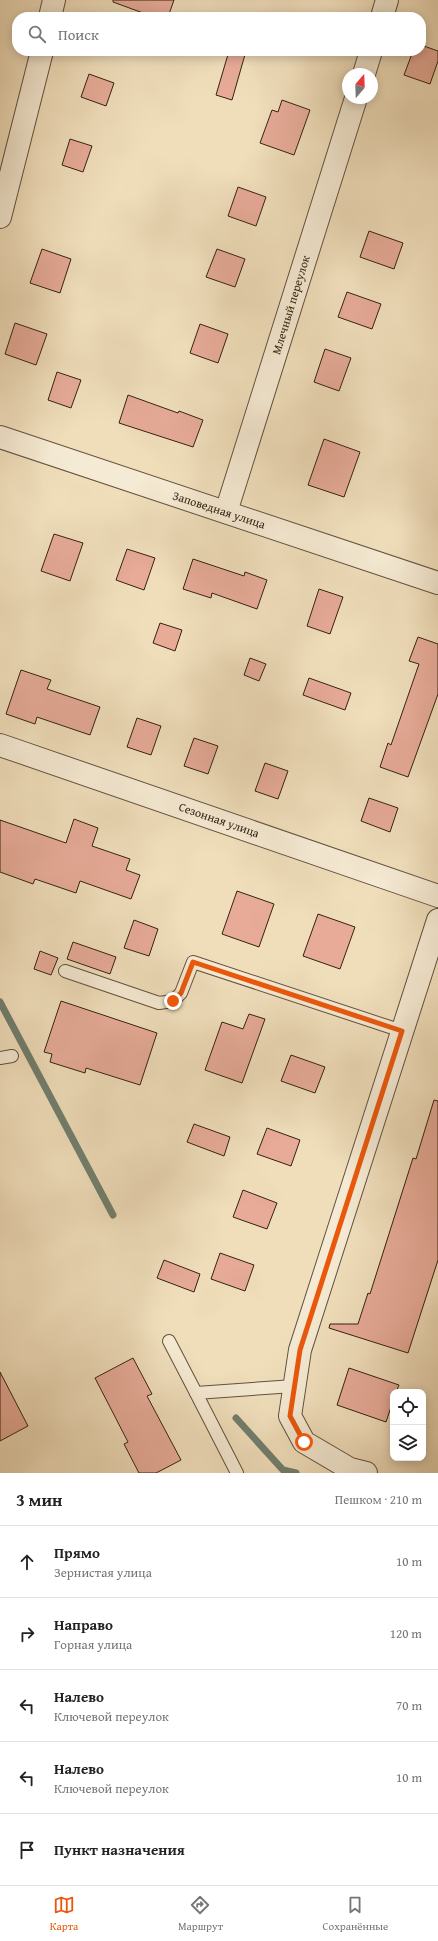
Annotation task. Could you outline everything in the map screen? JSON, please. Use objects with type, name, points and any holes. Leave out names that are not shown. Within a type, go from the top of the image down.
[{"type":"street","points":[[51,12],[54,0]]},
{"type":"street","points":[[383,12],[387,0]]},
{"type":"street","points":[[0,217],[41,56]]},
{"type":"street","points":[[366,68],[369,56]]},
{"type":"street","name":"Млечный переулок","points":[[226,512],[354,104]]},
{"type":"street","name":"Заповедная улица","points":[[0,437],[438,583]]},
{"type":"street","name":"Сезонная улица","points":[[0,745],[438,896]]},
{"type":"street","points":[[366,1473],[350,1469],[304,1442],[290,1416],[300,1350],[438,920]]},
{"type":"lane","points":[[65,971],[159,1003],[173,1001],[181,993],[193,962],[402,1031]]},
{"type":"lane","points":[[0,1058],[12,1056]]},
{"type":"lane","points":[[169,1341],[237,1473]]},
{"type":"lane","points":[[196,1394],[294,1386]]},
{"type":"building","points":[[113,0],[174,0],[170,12],[140,12],[113,2]]},
{"type":"building","points":[[426,47],[438,51],[438,61],[430,84],[404,75],[411,56],[426,56]]},
{"type":"building","points":[[228,56],[245,56],[232,100],[216,95]]},
{"type":"building","points":[[89,74],[114,83],[106,106],[81,97]]},
{"type":"building","points":[[282,100],[310,110],[294,155],[260,143],[272,110],[278,112]]},
{"type":"building","points":[[70,139],[92,146],[83,172],[62,165]]},
{"type":"building","points":[[238,187],[266,197],[256,226],[228,216]]},
{"type":"building","points":[[369,231],[403,243],[394,269],[360,257]]},
{"type":"building","points":[[42,249],[71,259],[60,293],[30,283]]},
{"type":"building","points":[[217,249],[245,259],[235,287],[206,277]]},
{"type":"building","points":[[347,292],[381,304],[372,329],[338,317]]},
{"type":"building","points":[[15,323],[47,334],[36,365],[5,354]]},
{"type":"building","points":[[200,324],[228,334],[218,363],[190,353]]},
{"type":"building","points":[[325,349],[351,358],[339,391],[314,382]]},
{"type":"building","points":[[57,372],[81,380],[71,408],[48,400]]},
{"type":"building","points":[[128,395],[178,413],[179,411],[203,420],[193,447],[119,423]]},
{"type":"building","points":[[324,439],[360,452],[344,497],[308,485]]},
{"type":"building","points":[[54,534],[83,543],[70,581],[41,571]]},
{"type":"building","points":[[127,549],[155,558],[144,590],[116,580]]},
{"type":"building","points":[[193,559],[244,576],[245,572],[267,580],[257,609],[212,593],[211,598],[183,589]]},
{"type":"building","points":[[319,589],[343,597],[330,634],[307,626]]},
{"type":"building","points":[[160,623],[182,630],[175,651],[153,643]]},
{"type":"building","points":[[418,637],[438,644],[438,694],[408,777],[380,767],[388,743],[391,745],[419,664],[409,661]]},
{"type":"building","points":[[250,658],[266,664],[259,681],[244,675]]},
{"type":"building","points":[[21,670],[51,680],[47,689],[100,707],[90,735],[37,717],[35,724],[6,714]]},
{"type":"building","points":[[309,678],[351,693],[345,710],[303,695]]},
{"type":"building","points":[[137,718],[161,726],[151,755],[127,747]]},
{"type":"building","points":[[194,738],[218,746],[208,774],[184,766]]},
{"type":"building","points":[[265,763],[288,771],[278,799],[255,791]]},
{"type":"building","points":[[369,798],[398,808],[390,832],[361,821]]},
{"type":"building","points":[[74,819],[98,828],[92,846],[130,859],[126,870],[140,875],[131,899],[80,881],[76,893],[35,879],[33,884],[0,872],[0,820],[66,843]]},
{"type":"building","points":[[237,891],[274,904],[259,947],[222,934]]},
{"type":"building","points":[[318,914],[355,927],[340,969],[303,956]]},
{"type":"building","points":[[134,920],[158,929],[149,956],[124,948]]},
{"type":"building","points":[[73,942],[116,957],[110,974],[67,959]]},
{"type":"building","points":[[40,951],[58,958],[51,975],[34,969]]},
{"type":"building","points":[[61,1001],[157,1033],[140,1085],[86,1068],[85,1073],[50,1062],[52,1054],[44,1052]]},
{"type":"building","points":[[249,1014],[265,1019],[242,1083],[205,1070],[222,1022],[243,1029]]},
{"type":"building","points":[[291,1055],[325,1067],[315,1093],[281,1081]]},
{"type":"building","points":[[434,1100],[438,1101],[438,1260],[408,1353],[329,1328],[330,1324],[358,1324],[368,1293],[370,1294],[413,1158],[416,1159]]},
{"type":"building","points":[[194,1124],[230,1137],[224,1156],[187,1142]]},
{"type":"building","points":[[267,1128],[300,1140],[291,1166],[257,1154]]},
{"type":"building","points":[[243,1190],[277,1203],[267,1229],[233,1217]]},
{"type":"building","points":[[220,1253],[254,1265],[245,1291],[211,1279]]},
{"type":"building","points":[[164,1260],[200,1274],[194,1292],[157,1278]]},
{"type":"building","points":[[133,1358],[152,1394],[147,1396],[181,1460],[156,1473],[139,1473],[124,1444],[128,1442],[95,1378]]},
{"type":"building","points":[[349,1368],[399,1385],[397,1389],[390,1389],[390,1410],[386,1422],[337,1405]]},
{"type":"building","points":[[0,1372],[28,1426],[0,1441]]},
{"type":"waterway","points":[[0,1002],[113,1215]]},
{"type":"waterway","points":[[236,1418],[283,1470],[296,1473]]},
{"type":"route","points":[[173,1001],[181,993],[193,962],[402,1031],[300,1350],[290,1416],[304,1442]]}]
